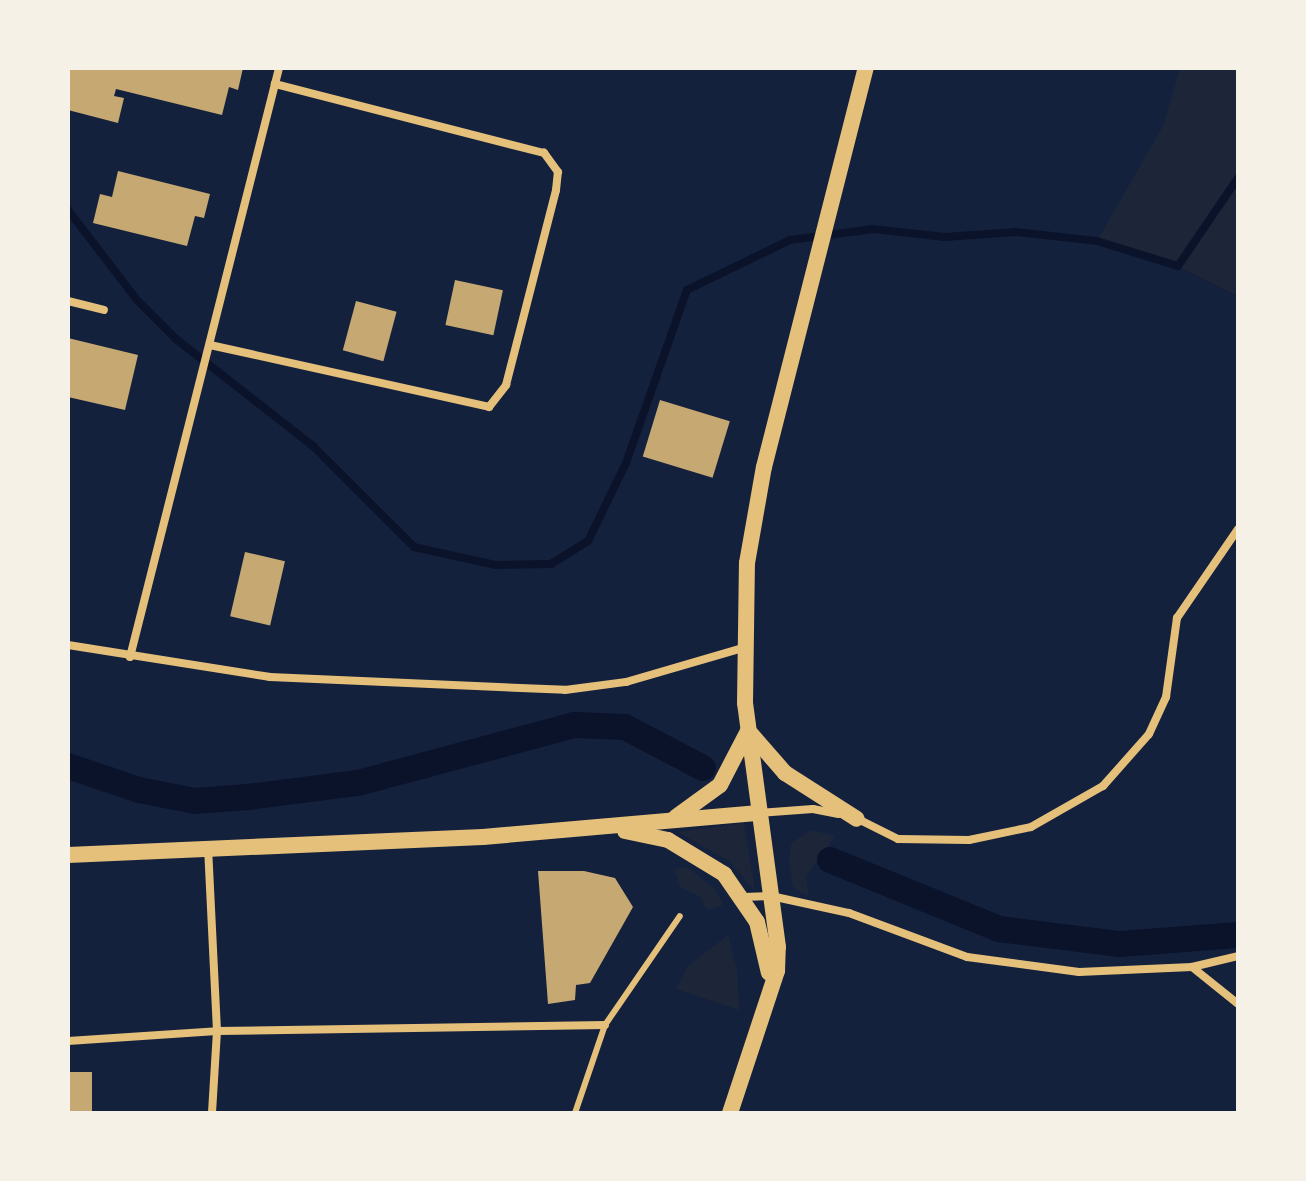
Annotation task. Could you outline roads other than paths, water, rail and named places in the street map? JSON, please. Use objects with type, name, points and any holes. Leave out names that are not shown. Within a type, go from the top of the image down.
[{"type":"main road","points":[[730,1113],[771,991],[778,947],[748,729],[743,648],[747,563],[764,467],[866,68]]},
{"type":"main road","points":[[748,729],[785,773],[857,819]]},
{"type":"main road","points":[[664,822],[692,810],[720,785],[748,729]]},
{"type":"main road","points":[[68,855],[608,828],[759,813]]},
{"type":"main road","points":[[608,828],[678,845],[724,874],[744,897],[765,945],[771,991]]},
{"type":"street","points":[[130,657],[279,68]]},
{"type":"street","points":[[209,349],[489,407],[506,385],[556,190],[558,172],[544,153],[275,84]]},
{"type":"street","points":[[68,301],[104,310]]},
{"type":"street","points":[[759,813],[813,809],[857,819],[898,839],[969,840],[1031,827],[1103,786],[1149,734],[1166,697],[1177,618],[1238,529]]},
{"type":"street","points":[[68,645],[270,677],[565,690],[626,682],[743,648]]},
{"type":"street","points":[[208,847],[217,1031],[212,1113]]},
{"type":"street","points":[[744,897],[771,896],[849,913],[967,957],[1079,972],[1192,967],[1238,956]]},
{"type":"street","points":[[1192,967],[1238,1004]]},
{"type":"street","points":[[68,1041],[217,1031],[605,1025]]},
{"type":"lane","points":[[575,1113],[605,1025],[680,916]]},
{"type":"waterway","points":[[68,210],[137,300],[176,339],[314,447],[414,547],[496,565],[551,564],[588,541],[626,463],[687,290],[790,240],[873,229],[945,237],[1016,232],[1097,241],[1178,266],[1238,178]]},
{"type":"waterway","points":[[68,766],[139,790],[195,801],[248,797],[358,783],[574,725],[625,727],[703,768]]},
{"type":"waterway","points":[[830,860],[999,929],[1120,944],[1238,935]]}]
